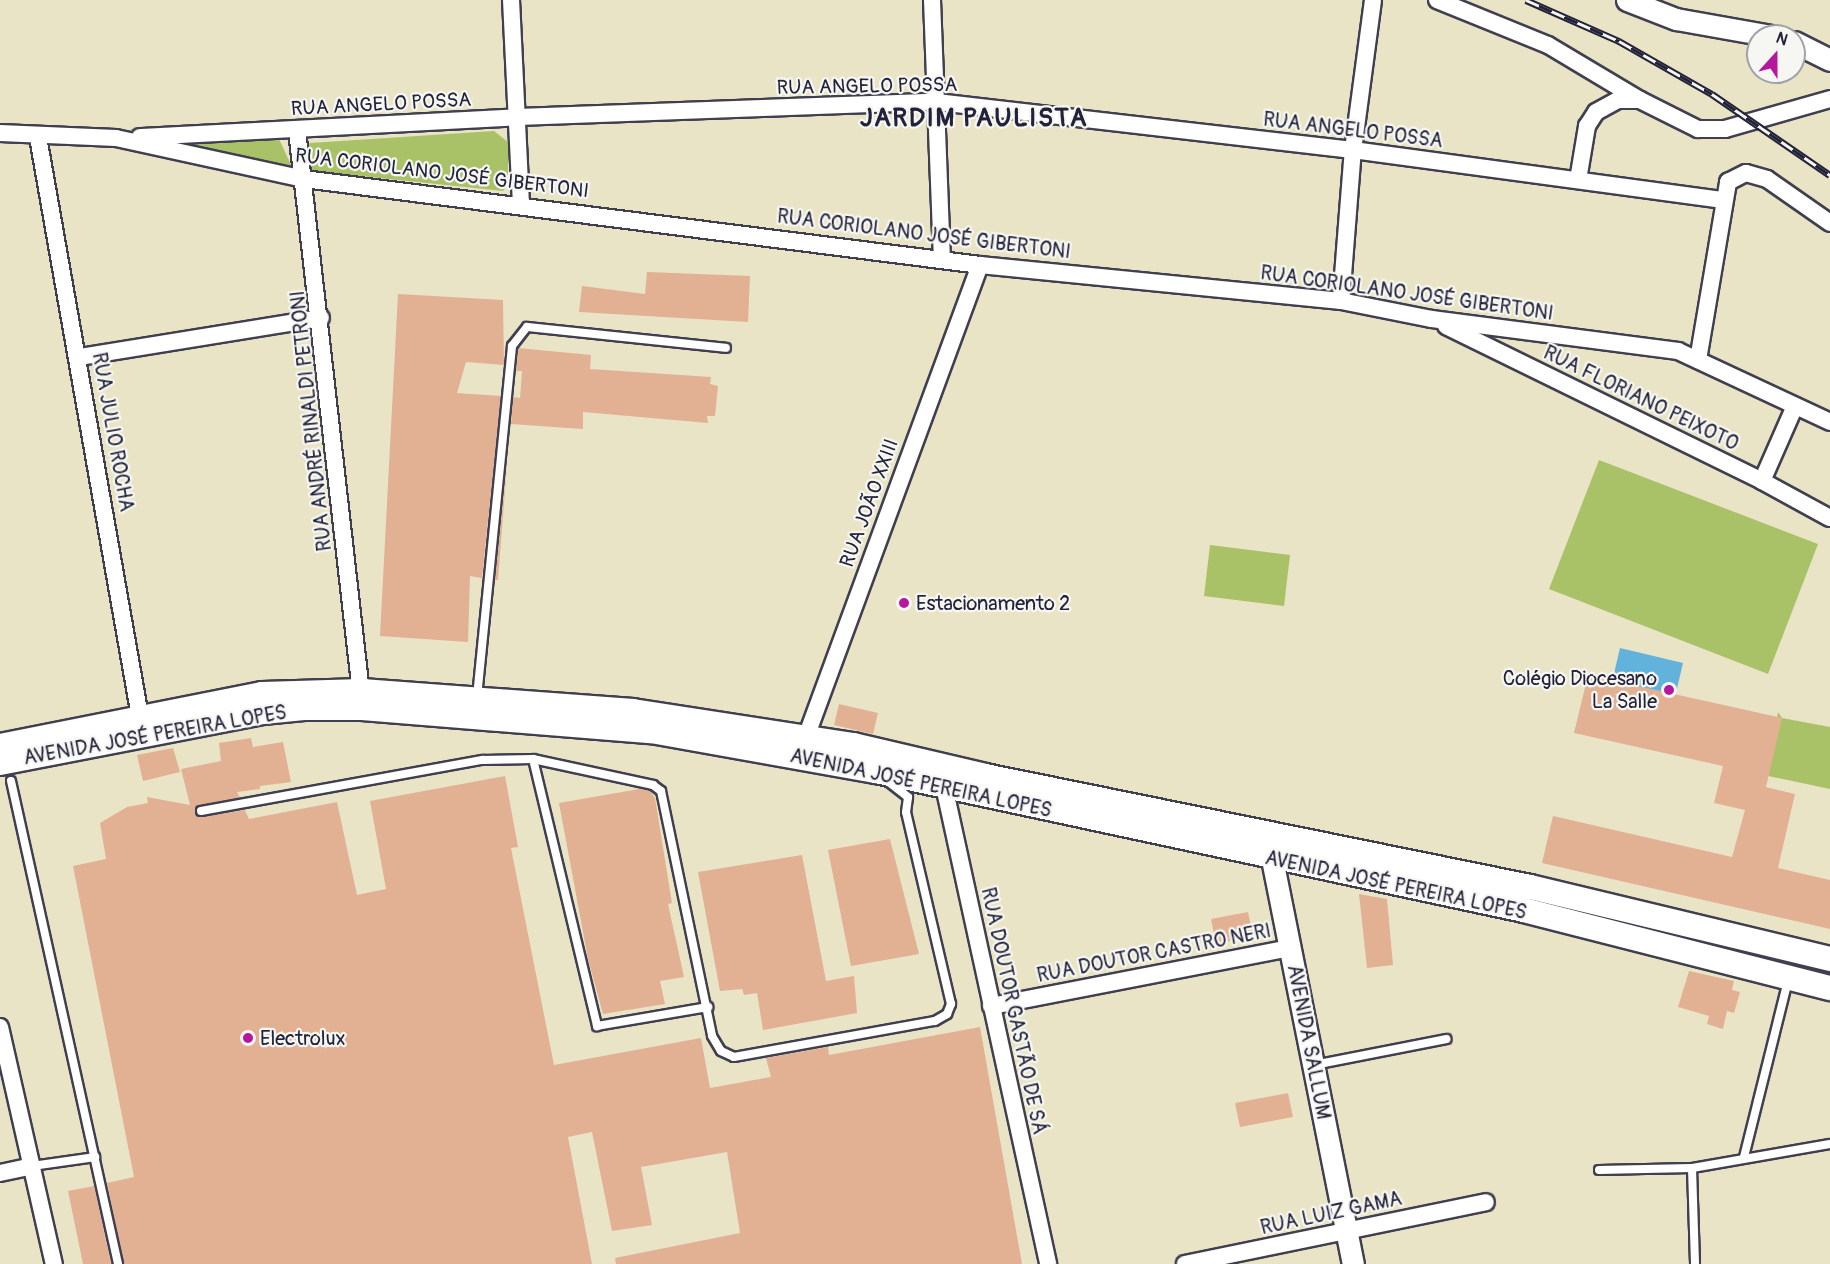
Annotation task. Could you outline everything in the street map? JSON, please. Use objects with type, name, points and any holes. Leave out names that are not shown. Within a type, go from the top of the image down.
[{"type":"main road","name":"AVENIDA JOSÉ PEREIRA LOPES","points":[[3,757],[142,725],[362,699],[476,706],[651,730],[802,746],[947,777],[1272,859],[1524,910],[1830,988]]},
{"type":"main road","name":"AVENIDA JOSÉ PEREIRA LOPES","points":[[947,777],[1247,828],[1530,887],[1830,959]]},
{"type":"main road","points":[[1524,910],[1530,887]]},
{"type":"street","points":[[511,0],[519,117],[521,204]]},
{"type":"street","points":[[932,0],[938,102],[942,258]]},
{"type":"street","points":[[1341,300],[1353,150],[1373,0]]},
{"type":"street","points":[[1437,0],[1548,45],[1680,123],[1698,129],[1725,129],[1830,99]]},
{"type":"street","points":[[1628,0],[1676,19],[1746,32]]},
{"type":"street","points":[[1806,48],[1830,60]]},
{"type":"street","points":[[1578,180],[1587,126],[1596,112],[1618,100],[1640,100]]},
{"type":"street","name":"RUA ANGELO POSSA","points":[[116,138],[519,117],[938,102],[1353,150],[1722,200]]},
{"type":"street","name":"RUA ANDRÉ RINALDI PETRONI","points":[[297,130],[321,318],[362,699]]},
{"type":"street","name":"RUA CORIOLANO JOSÉ GIBERTONI","points":[[0,133],[38,137],[116,138],[304,179],[521,204],[942,258],[980,265],[1341,300],[1432,319],[1678,351],[1830,422]]},
{"type":"street","name":"RUA JULIO ROCHA","points":[[38,137],[79,357],[142,725]]},
{"type":"street","points":[[1698,360],[1722,200],[1728,182],[1735,175],[1756,175],[1830,223]]},
{"type":"street","name":"RUA JOÃO XXIII","points":[[802,746],[980,265]]},
{"type":"street","points":[[79,357],[321,318]]},
{"type":"street","name":"RUA FLORIANO PEIXOTO","points":[[1432,319],[1762,480],[1830,518]]},
{"type":"street","points":[[1762,480],[1794,406]]},
{"type":"street","name":"RUA DOUTOR GASTÃO DE SÁ","points":[[947,777],[990,1006],[1048,1264]]},
{"type":"street","name":"AVENIDA SALLUM","points":[[1247,828],[1272,859],[1353,1264]]},
{"type":"street","name":"RUA DOUTOR CASTRO NERI","points":[[990,1006],[1290,948]]},
{"type":"street","points":[[0,1027],[54,1264]]},
{"type":"street","points":[[0,1173],[32,1166]]},
{"type":"street","name":"RUA LUIZ GAMA","points":[[1185,1264],[1486,1202]]},
{"type":"lane","points":[[476,706],[513,346],[526,327],[726,348]]},
{"type":"lane","points":[[3,757],[118,1264]]},
{"type":"lane","points":[[533,759],[597,1026],[708,1007]]},
{"type":"lane","points":[[201,811],[483,760],[533,759],[644,781],[661,791],[708,1007],[712,1036],[722,1051],[734,1057],[935,1021],[947,1014],[951,1004],[906,813],[908,797],[878,761]]},
{"type":"lane","points":[[1744,1157],[1789,977]]},
{"type":"lane","points":[[1314,1065],[1446,1039]]},
{"type":"lane","points":[[1599,1170],[1692,1168],[1744,1157],[1830,1144]]},
{"type":"lane","points":[[32,1166],[95,1157]]},
{"type":"lane","points":[[1692,1168],[1695,1264]]},
{"type":"green space","points":[[494,131],[508,142],[508,185],[503,191],[313,171],[306,163],[305,150],[310,143]]},
{"type":"green space","points":[[187,137],[279,139],[292,167],[167,143]]},
{"type":"green space","points":[[1599,460],[1818,544],[1768,674],[1549,589]]},
{"type":"green space","points":[[1210,545],[1290,555],[1284,606],[1204,596]]},
{"type":"green space","points":[[1778,712],[1782,718],[1830,727],[1830,789],[1768,776]]},
{"type":"water","points":[[1620,648],[1683,663],[1675,697],[1612,682]]},
{"type":"building","points":[[647,272],[750,276],[748,322],[579,312],[582,286],[645,294]]},
{"type":"building","points":[[398,294],[503,300],[504,365],[466,362],[457,393],[501,396],[482,578],[470,576],[468,642],[380,636]]},
{"type":"building","points":[[518,348],[591,355],[590,369],[711,377],[710,384],[718,386],[715,416],[707,416],[708,423],[583,412],[583,429],[511,424],[513,397],[520,398],[522,371],[516,371]]},
{"type":"building","points":[[507,464],[498,580],[495,580]]},
{"type":"building","points":[[1588,675],[1782,718],[1766,787],[1795,794],[1778,868],[1830,880],[1830,929],[1542,863],[1553,816],[1732,857],[1745,810],[1714,803],[1723,766],[1574,733]]},
{"type":"building","points":[[839,704],[878,713],[873,734],[834,725]]},
{"type":"building","points":[[251,738],[253,747],[283,742],[291,782],[260,786],[260,789],[237,792],[240,798],[199,805],[196,815],[202,817],[245,810],[249,819],[337,802],[357,895],[386,889],[370,801],[505,776],[518,847],[511,848],[554,1065],[701,1038],[710,1088],[771,1077],[766,1058],[828,1047],[829,1055],[980,1027],[1022,1264],[616,1264],[615,1258],[740,1233],[727,1152],[641,1167],[652,1225],[612,1231],[592,1132],[568,1137],[592,1264],[124,1264],[107,1183],[134,1177],[73,866],[106,859],[100,823],[127,807],[148,803],[147,797],[190,805],[181,769],[221,761],[219,743]]},
{"type":"building","points":[[173,748],[180,772],[143,781],[137,755]]},
{"type":"building","points":[[639,789],[650,791],[655,798],[672,903],[668,904],[684,977],[660,981],[665,1004],[603,1014],[588,959],[559,803]]},
{"type":"building","points":[[890,839],[919,954],[851,966],[828,850]]},
{"type":"building","points":[[802,855],[826,981],[854,976],[857,1013],[763,1030],[757,993],[744,995],[742,989],[720,991],[698,872]]},
{"type":"building","points":[[1359,894],[1387,899],[1393,965],[1367,968]]},
{"type":"building","points":[[1248,912],[1253,936],[1216,944],[1211,919]]},
{"type":"building","points":[[1689,971],[1734,981],[1732,990],[1740,992],[1734,1013],[1727,1011],[1723,1029],[1707,1024],[1709,1016],[1678,1007]]},
{"type":"building","points":[[1288,1093],[1293,1117],[1240,1127],[1235,1103]]},
{"type":"building","points":[[94,1186],[111,1264],[83,1264],[68,1191]]},
{"type":"railway","points":[[1526,0],[1619,41],[1712,94],[1830,175]]},
{"type":"place","name":"Estacionamento 2","points":[[904,603]]},
{"type":"place","name":"Colégio Diocesano La Salle","points":[[1669,690]]},
{"type":"place","name":"Electrolux","points":[[248,1038]]},
{"type":"district","name":"JARDIM PAULISTA","points":[[974,119]]}]
